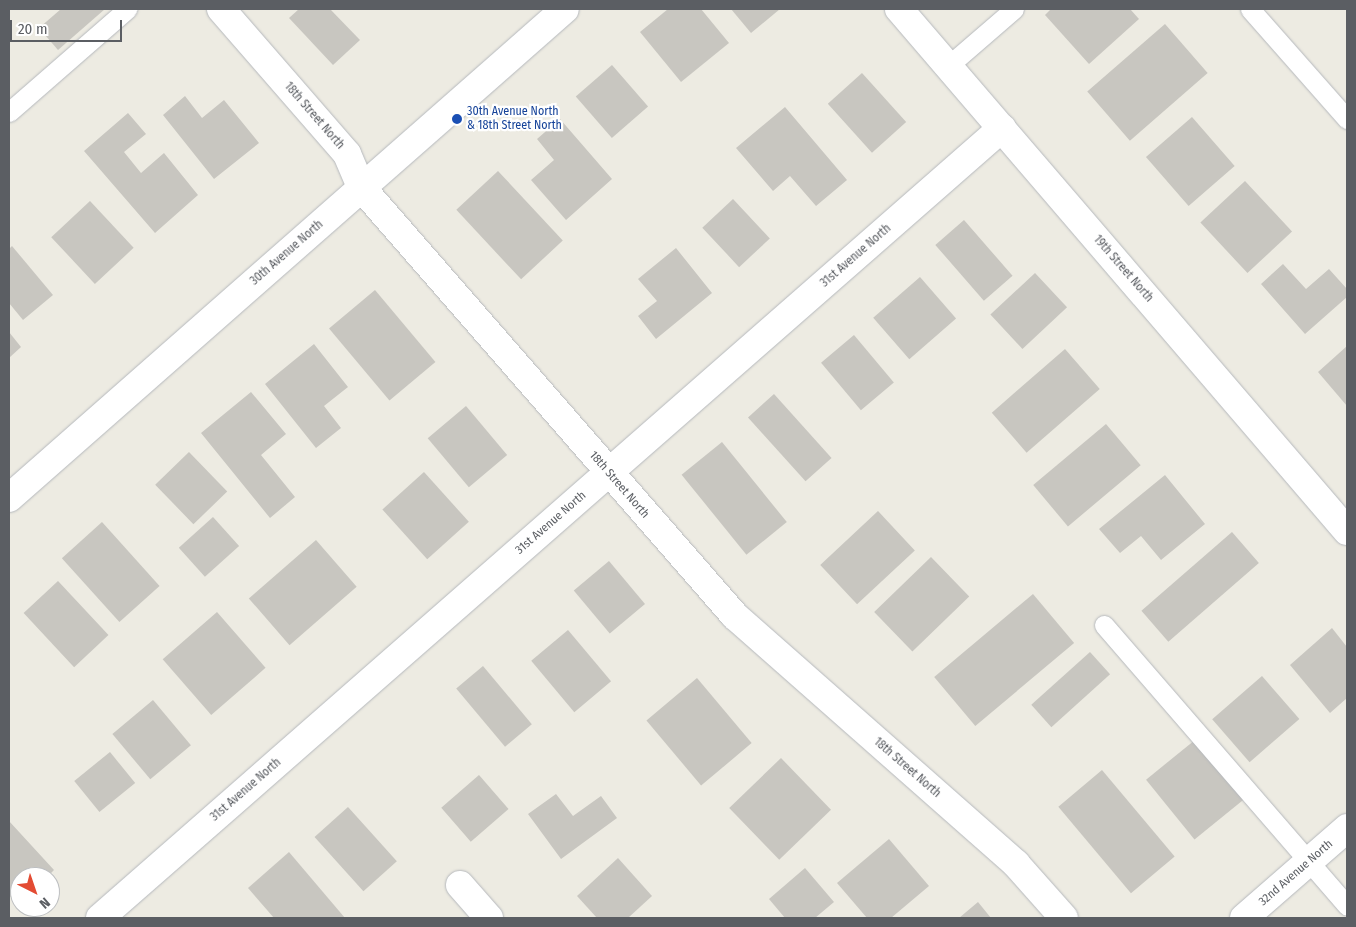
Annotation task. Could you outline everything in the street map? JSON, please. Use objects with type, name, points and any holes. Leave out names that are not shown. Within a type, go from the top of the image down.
[{"type":"street","name":"18th Street North","points":[[221,9],[347,154],[361,187],[608,473],[735,616],[1016,864],[1064,918]]},
{"type":"street","name":"30th Avenue North","points":[[9,498],[565,9]]},
{"type":"street","name":"19th Street North","points":[[899,9],[1347,531]]},
{"type":"street","name":"31st Avenue North","points":[[100,918],[1002,128]]},
{"type":"street","name":"32nd Avenue North","points":[[1244,918],[1347,828]]},
{"type":"street","points":[[460,885],[489,918]]},
{"type":"lane","points":[[9,112],[127,9]]},
{"type":"lane","points":[[948,66],[1014,9]]},
{"type":"lane","points":[[1250,9],[1347,119]]},
{"type":"lane","points":[[1104,625],[1347,906]]},
{"type":"building","points":[[61,9],[105,9],[58,50],[39,28]]},
{"type":"building","points":[[299,9],[330,9],[360,40],[333,65],[289,18]]},
{"type":"building","points":[[668,9],[701,9],[729,43],[681,82],[640,32]]},
{"type":"building","points":[[731,9],[780,9],[751,33]]},
{"type":"building","points":[[1051,9],[1130,9],[1139,19],[1089,64],[1045,15]]},
{"type":"building","points":[[1165,24],[1208,73],[1130,141],[1087,92]]},
{"type":"building","points":[[612,65],[648,107],[612,138],[576,96]]},
{"type":"building","points":[[862,73],[906,122],[872,153],[828,104]]},
{"type":"building","points":[[185,96],[202,118],[224,100],[259,143],[214,179],[163,115]]},
{"type":"building","points":[[785,107],[847,180],[816,206],[790,176],[773,191],[736,148]]},
{"type":"building","points":[[128,113],[146,134],[124,152],[141,173],[164,153],[198,195],[155,233],[84,151]]},
{"type":"building","points":[[1192,117],[1235,166],[1189,206],[1146,157]]},
{"type":"building","points":[[560,119],[612,179],[566,220],[531,180],[554,160],[537,139]]},
{"type":"building","points":[[498,171],[563,240],[521,279],[456,210]]},
{"type":"building","points":[[1245,181],[1292,231],[1247,273],[1200,223]]},
{"type":"building","points":[[733,199],[770,238],[739,267],[702,228]]},
{"type":"building","points":[[90,201],[134,248],[95,284],[51,237]]},
{"type":"building","points":[[964,220],[1013,276],[984,301],[935,245]]},
{"type":"building","points":[[12,246],[53,295],[23,320],[9,303],[9,249]]},
{"type":"building","points":[[676,248],[712,293],[656,339],[638,316],[657,301],[638,279]]},
{"type":"building","points":[[1283,264],[1306,289],[1329,269],[1347,289],[1347,297],[1305,334],[1261,284]]},
{"type":"building","points":[[1035,273],[1067,307],[1022,349],[990,315]]},
{"type":"building","points":[[920,277],[956,319],[909,359],[873,318]]},
{"type":"building","points":[[375,290],[435,362],[389,401],[329,329]]},
{"type":"building","points":[[9,332],[21,347],[9,358]]},
{"type":"building","points":[[854,335],[894,382],[861,410],[821,363]]},
{"type":"building","points":[[314,344],[348,387],[324,406],[341,428],[316,448],[265,384]]},
{"type":"building","points":[[1347,346],[1347,406],[1318,372]]},
{"type":"building","points":[[1065,349],[1100,389],[1027,453],[992,413]]},
{"type":"building","points":[[251,392],[286,434],[261,455],[295,497],[270,518],[201,433]]},
{"type":"building","points":[[774,394],[832,458],[806,481],[748,417]]},
{"type":"building","points":[[466,406],[507,455],[469,487],[428,438]]},
{"type":"building","points":[[1106,424],[1141,465],[1068,526],[1033,485]]},
{"type":"building","points":[[722,442],[787,522],[746,555],[682,475]]},
{"type":"building","points":[[189,452],[227,492],[193,524],[155,485]]},
{"type":"building","points":[[424,472],[469,522],[427,559],[382,509]]},
{"type":"building","points":[[1165,475],[1205,524],[1161,560],[1141,536],[1120,553],[1099,529]]},
{"type":"building","points":[[878,511],[915,550],[857,604],[820,565]]},
{"type":"building","points":[[213,517],[239,546],[205,577],[179,548]]},
{"type":"building","points":[[102,522],[160,586],[119,622],[62,558]]},
{"type":"building","points":[[1232,532],[1259,563],[1168,642],[1141,611]]},
{"type":"building","points":[[316,540],[357,587],[290,645],[249,598]]},
{"type":"building","points":[[931,557],[969,597],[912,651],[874,612]]},
{"type":"building","points":[[609,561],[645,604],[610,633],[574,591]]},
{"type":"building","points":[[58,581],[108,635],[74,667],[24,613]]},
{"type":"building","points":[[1033,594],[1074,643],[975,726],[934,677]]},
{"type":"building","points":[[217,612],[266,668],[211,715],[163,659]]},
{"type":"building","points":[[1332,628],[1347,647],[1347,698],[1330,713],[1290,665]]},
{"type":"building","points":[[568,630],[611,681],[574,712],[531,661]]},
{"type":"building","points":[[1090,652],[1110,674],[1051,727],[1031,705]]},
{"type":"building","points":[[483,666],[532,724],[505,747],[456,688]]},
{"type":"building","points":[[1262,676],[1299,719],[1250,762],[1212,719]]},
{"type":"building","points":[[697,678],[752,743],[701,786],[646,720]]},
{"type":"building","points":[[153,700],[191,745],[150,779],[112,734]]},
{"type":"building","points":[[1195,740],[1243,800],[1194,839],[1146,780]]},
{"type":"building","points":[[110,752],[135,783],[99,812],[74,781]]},
{"type":"building","points":[[781,758],[831,810],[779,860],[729,808]]},
{"type":"building","points":[[1102,770],[1175,857],[1131,893],[1058,807]]},
{"type":"building","points":[[479,775],[509,809],[471,842],[441,808]]},
{"type":"building","points":[[556,794],[573,816],[601,796],[617,818],[561,859],[528,814]]},
{"type":"building","points":[[348,807],[397,861],[363,891],[315,837]]},
{"type":"building","points":[[9,821],[51,867],[10,867],[10,896]]},
{"type":"building","points":[[889,839],[929,886],[891,918],[867,918],[837,883]]},
{"type":"building","points":[[289,852],[345,918],[274,918],[248,888]]},
{"type":"building","points":[[618,858],[652,896],[628,918],[597,918],[577,896]]},
{"type":"building","points":[[805,868],[834,902],[815,918],[785,918],[769,899]]},
{"type":"building","points":[[978,902],[991,918],[959,918]]},
{"type":"place","name":"30th Avenue North & 18th Street North","points":[[457,119]]}]
